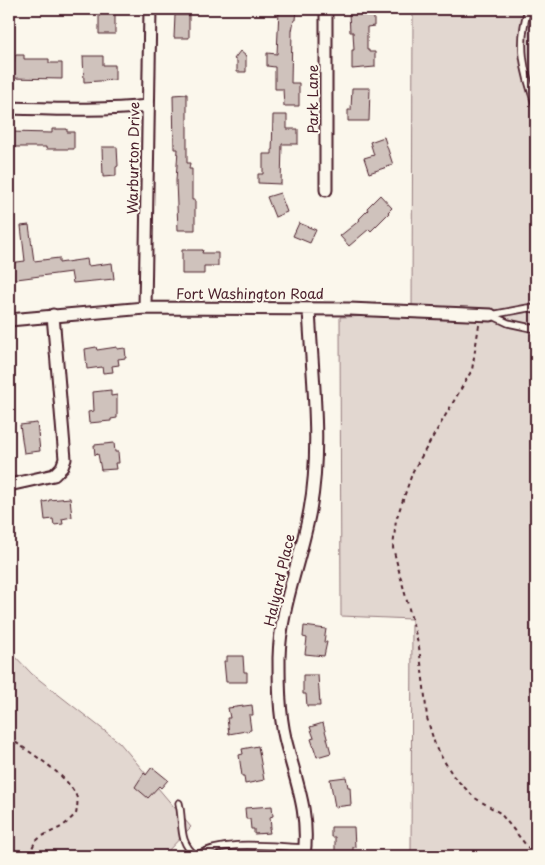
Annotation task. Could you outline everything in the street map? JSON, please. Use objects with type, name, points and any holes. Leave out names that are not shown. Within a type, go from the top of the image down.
[{"type":"street","name":"Warburton Drive","points":[[145,308],[150,9]]},
{"type":"street","name":"Park Lane","points":[[326,9],[326,190]]},
{"type":"street","points":[[9,108],[95,109],[148,106]]},
{"type":"street","name":"Fort Washington Road","points":[[9,320],[145,308],[349,309],[486,315]]},
{"type":"street","name":"Halyard Place","points":[[305,852],[306,823],[299,785],[282,721],[280,658],[282,621],[305,533],[314,483],[315,440],[309,309]]},
{"type":"street","points":[[9,485],[54,475],[62,467],[65,459],[53,315]]},
{"type":"lane","points":[[528,9],[522,32],[523,62],[536,106]]},
{"type":"lane","name":"Fort Washington Road","points":[[486,315],[528,308],[536,309]]},
{"type":"lane","name":"Fort Washington Road","points":[[486,315],[508,323],[536,328]]},
{"type":"lane","points":[[180,803],[184,842],[188,850],[196,856],[208,850],[234,846],[305,852]]},
{"type":"path","points":[[486,315],[472,370],[413,471],[396,520],[393,548],[419,647],[427,718],[436,748],[454,777],[475,798],[500,814],[535,856]]},
{"type":"path","points":[[9,738],[48,765],[70,785],[78,799],[76,814],[64,825],[34,841],[30,856]]},
{"type":"shaded area","points":[[413,9],[536,9],[536,856],[411,856],[412,619],[341,616],[340,317],[412,315]]},
{"type":"shaded area","points":[[9,650],[32,674],[119,742],[191,827],[163,856],[9,856]]},
{"type":"building","points":[[99,9],[115,9],[115,34],[99,34]]},
{"type":"building","points":[[279,9],[297,9],[292,31],[291,83],[299,83],[299,106],[284,106],[283,89],[275,89],[275,67],[267,66],[267,53],[277,54]]},
{"type":"building","points":[[351,9],[366,9],[366,13],[374,13],[374,26],[367,27],[367,50],[375,52],[375,67],[352,69],[352,50],[354,50],[353,32],[350,32],[349,13],[351,13]]},
{"type":"building","points":[[175,15],[189,15],[189,38],[174,38]]},
{"type":"building","points":[[240,51],[246,56],[246,72],[237,72],[237,61],[234,59]]},
{"type":"building","points":[[15,55],[24,55],[24,59],[49,59],[49,63],[62,63],[62,79],[9,78],[9,63],[14,63]]},
{"type":"building","points":[[83,56],[103,56],[103,65],[115,65],[115,80],[84,82]]},
{"type":"building","points":[[352,88],[370,88],[369,121],[348,121],[348,110],[351,110]]},
{"type":"building","points":[[187,94],[187,163],[190,163],[189,169],[192,169],[192,200],[195,200],[195,230],[178,230],[176,181],[178,149],[174,149],[173,95]]},
{"type":"building","points":[[273,115],[287,115],[287,129],[298,129],[298,144],[282,144],[281,184],[258,183],[258,174],[263,174],[263,154],[272,154]]},
{"type":"building","points":[[52,129],[67,129],[67,132],[74,132],[74,149],[9,147],[9,132],[52,133]]},
{"type":"building","points":[[384,137],[393,165],[369,173],[364,158],[374,155],[370,142]]},
{"type":"building","points":[[102,147],[117,147],[118,166],[116,167],[116,176],[103,177]]},
{"type":"building","points":[[280,193],[287,212],[275,217],[267,197]]},
{"type":"building","points":[[380,195],[392,208],[389,213],[371,231],[369,229],[349,246],[340,236],[360,220],[368,210],[367,208]]},
{"type":"building","points":[[299,223],[316,230],[310,243],[293,236]]},
{"type":"building","points":[[29,225],[34,261],[59,258],[59,263],[87,259],[88,266],[112,263],[114,279],[73,283],[71,272],[9,280],[9,263],[25,261],[21,226]]},
{"type":"building","points":[[182,250],[203,250],[202,253],[218,253],[218,266],[204,266],[204,274],[182,274]]},
{"type":"building","points":[[96,347],[97,350],[117,347],[117,349],[125,348],[126,358],[118,359],[119,365],[112,366],[113,372],[103,373],[102,367],[87,369],[85,349]]},
{"type":"building","points":[[111,390],[111,396],[117,395],[117,418],[111,419],[111,421],[89,423],[88,412],[94,411],[93,392]]},
{"type":"building","points":[[37,423],[40,451],[24,453],[20,425]]},
{"type":"building","points":[[114,443],[115,452],[118,452],[119,463],[115,463],[116,469],[101,470],[98,454],[95,455],[94,445]]},
{"type":"building","points":[[70,498],[72,517],[62,519],[63,524],[54,525],[53,519],[45,520],[43,502]]},
{"type":"building","points":[[304,626],[326,629],[324,642],[327,642],[324,656],[305,654],[307,638],[303,637]]},
{"type":"building","points":[[227,656],[243,656],[244,672],[247,672],[247,682],[226,682],[224,661],[227,661]]},
{"type":"building","points":[[303,675],[318,675],[320,706],[307,706],[306,694],[303,694]]},
{"type":"building","points":[[252,705],[253,715],[249,715],[251,730],[229,734],[227,718],[230,718],[228,708]]},
{"type":"building","points":[[323,723],[331,753],[317,757],[311,739],[314,738],[310,727]]},
{"type":"building","points":[[258,746],[264,780],[245,784],[239,755],[243,754],[242,749]]},
{"type":"building","points":[[152,767],[168,780],[161,788],[159,786],[148,798],[135,787],[144,773],[146,775]]},
{"type":"building","points":[[346,777],[348,787],[350,787],[351,805],[335,807],[330,779]]},
{"type":"building","points":[[272,806],[273,816],[270,817],[270,833],[254,834],[254,829],[251,829],[250,819],[246,819],[245,808]]},
{"type":"building","points":[[331,827],[354,827],[355,847],[353,847],[353,854],[335,853],[335,837],[331,837]]}]
